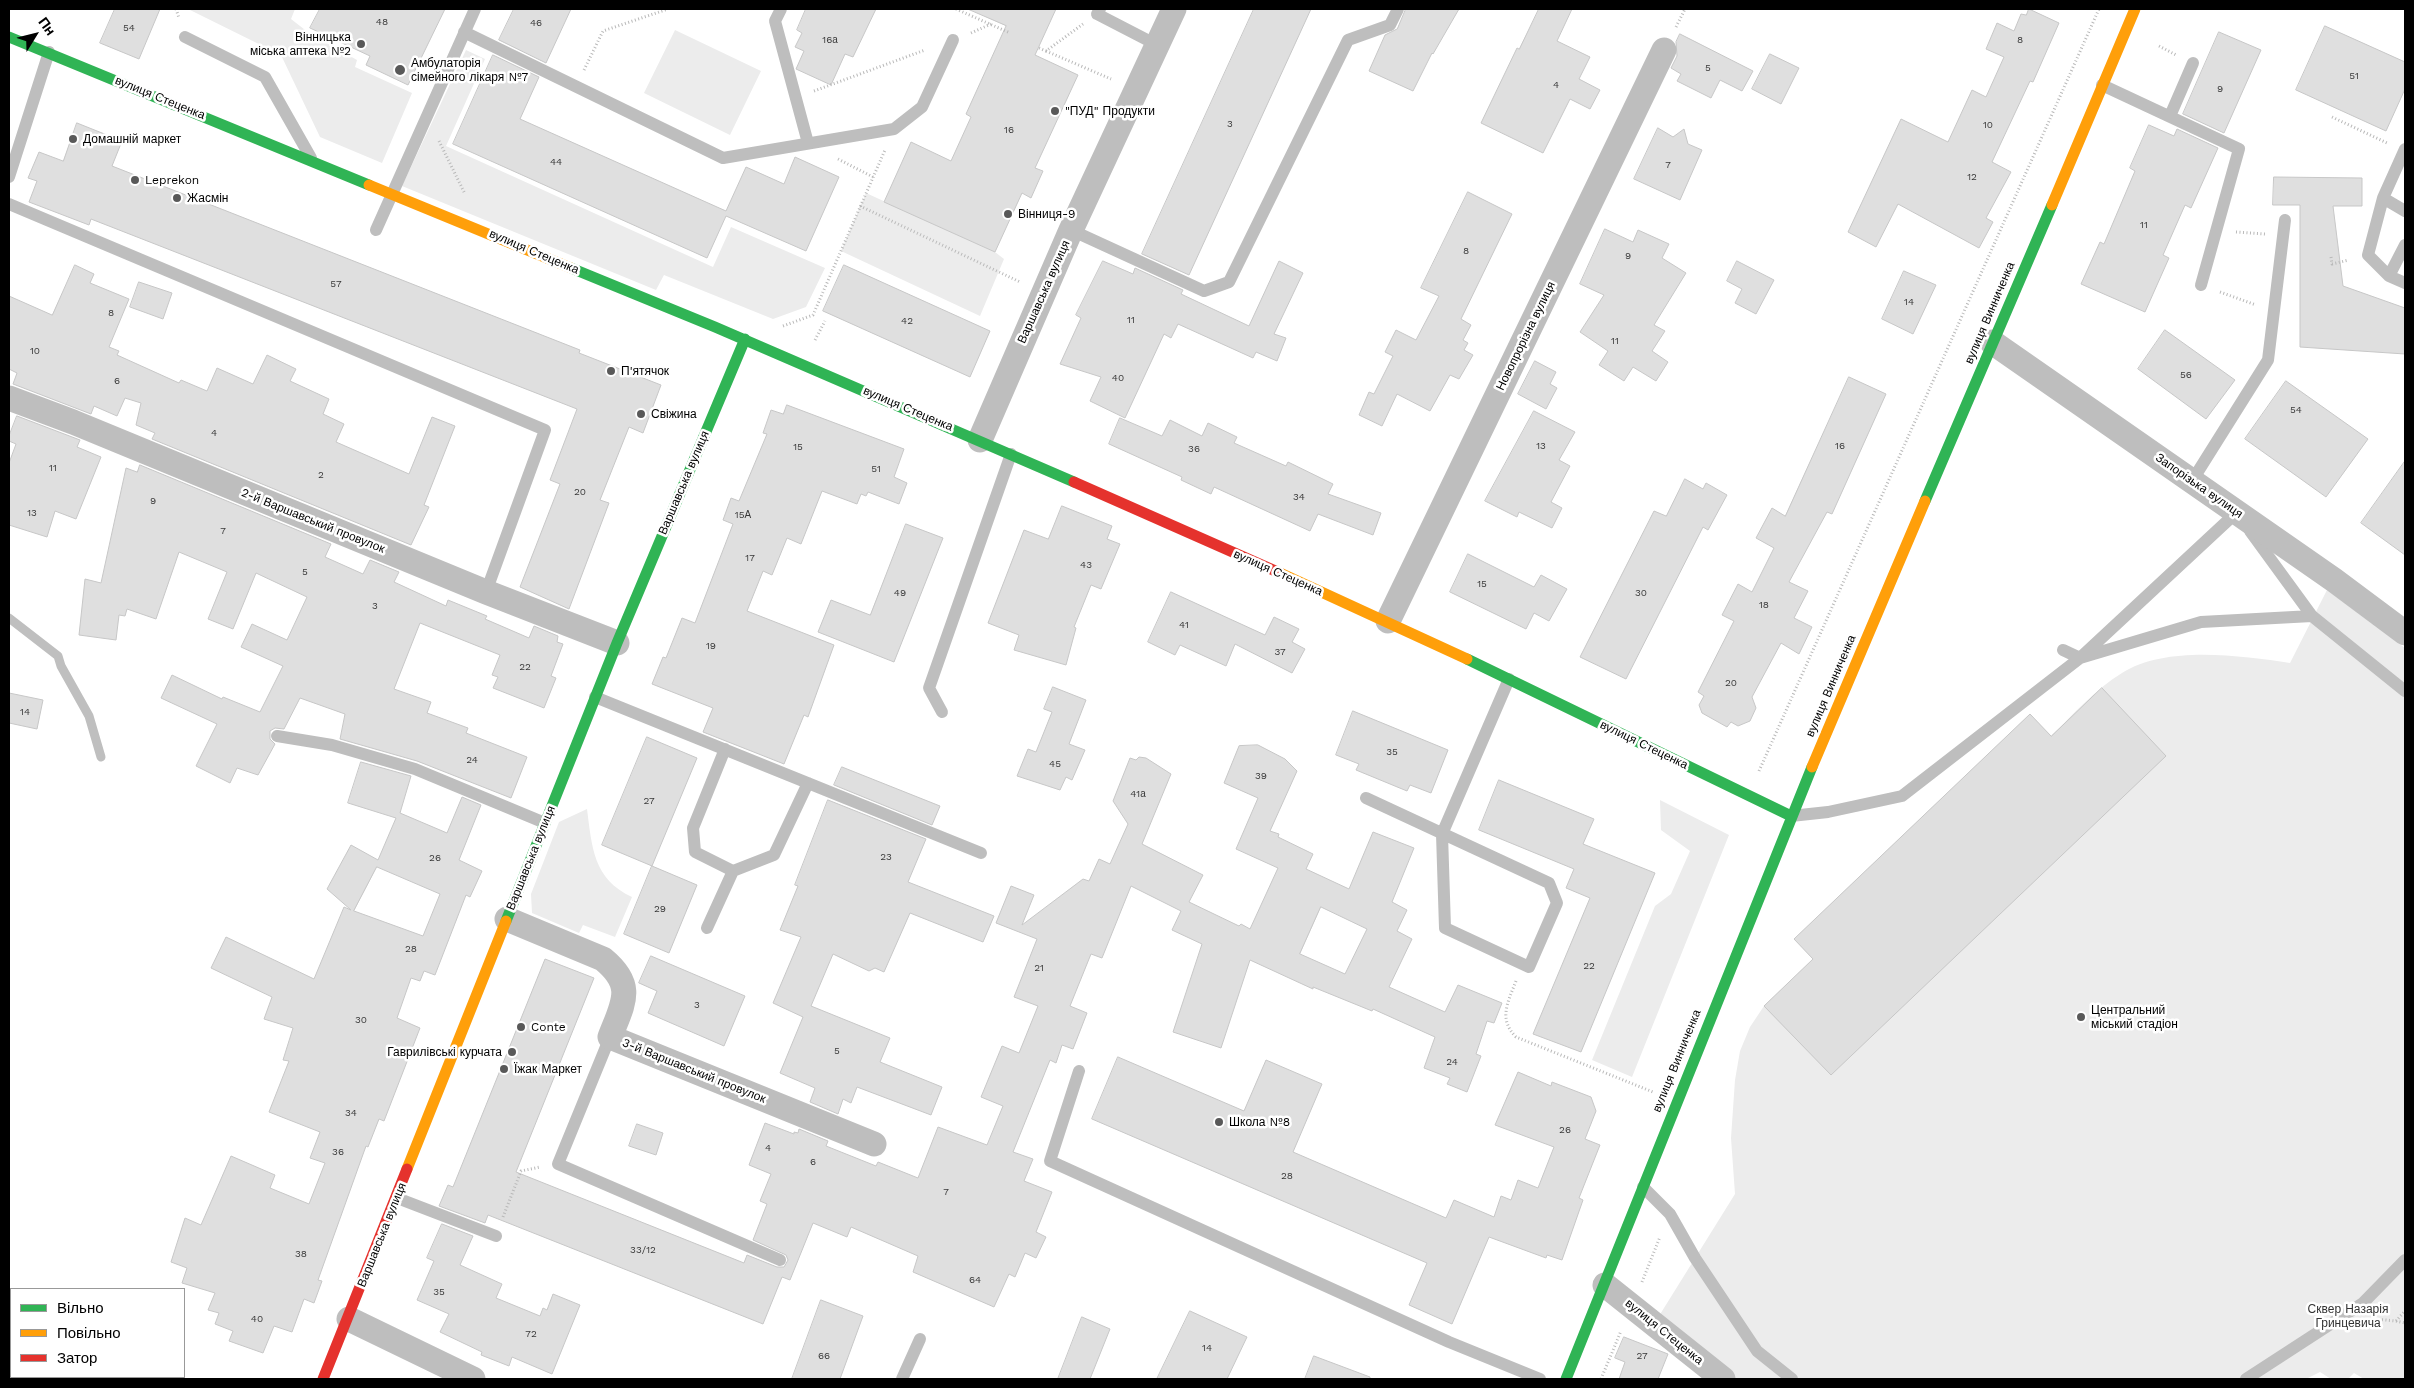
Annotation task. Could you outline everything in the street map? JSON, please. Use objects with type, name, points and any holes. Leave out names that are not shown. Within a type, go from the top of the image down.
[{"type":"street","name":"Варшавська вулиця","points":[[980,440],[1071,230],[1174,9]]},
{"type":"street","name":"вулиця Винниченка","points":[[1566,1379],[1791,816],[2135,9]]},
{"type":"street","name":"вулиця Стеценка","points":[[9,36],[392,193],[980,440],[1388,621],[1791,816]]},
{"type":"street","name":"Новопрорізна вулиця","points":[[1388,621],[1664,50]]},
{"type":"street","name":"Варшавська вулиця","points":[[323,1379],[349,1319],[617,642],[745,340]]},
{"type":"street","name":"Запорізька вулиця","points":[[1992,342],[2237,512],[2405,633]]},
{"type":"street","name":"2-й Варшавський провулок","points":[[9,398],[73,422],[486,592],[617,642]]},
{"type":"street","name":"3-й Варшавський провулок","points":[[507,919],[603,959],[615,969],[623,982],[625,998],[610,1037],[874,1144]]},
{"type":"street","name":"вулиця Стеценка","points":[[1605,1285],[1723,1379]]},
{"type":"street","points":[[349,1319],[472,1379]]},
{"type":"lane","points":[[376,230],[475,9]]},
{"type":"lane","points":[[781,9],[775,21],[808,143]]},
{"type":"lane","points":[[1071,230],[1204,291],[1230,282],[1348,40],[1390,25],[1398,9]]},
{"type":"lane","points":[[1098,11],[1157,45]]},
{"type":"lane","points":[[464,32],[723,158],[894,129],[922,107],[953,40]]},
{"type":"lane","points":[[185,37],[265,77],[312,160]]},
{"type":"lane","points":[[9,177],[49,52]]},
{"type":"lane","points":[[2170,116],[2193,63]]},
{"type":"lane","points":[[2102,85],[2239,149],[2201,285]]},
{"type":"lane","points":[[2404,150],[2383,198],[2368,255],[2389,276],[2405,283]]},
{"type":"lane","points":[[2383,198],[2405,212]]},
{"type":"lane","points":[[9,204],[545,430],[486,592]]},
{"type":"lane","points":[[2192,481],[2268,360],[2284,220]]},
{"type":"lane","points":[[2389,276],[2405,245]]},
{"type":"lane","points":[[942,712],[929,688],[1011,454]]},
{"type":"lane","points":[[1791,816],[1828,812],[1902,796],[2080,658],[2237,512],[2312,616],[2405,691]]},
{"type":"lane","points":[[2063,650],[2080,658],[2200,622],[2312,616]]},
{"type":"lane","points":[[1366,798],[1442,834],[1549,883],[1557,903],[1529,967],[1445,928],[1442,834],[1509,679]]},
{"type":"lane","points":[[595,697],[981,853]]},
{"type":"lane","points":[[277,736],[332,745],[415,769],[545,823]]},
{"type":"lane","points":[[724,749],[693,828],[696,852],[733,871]]},
{"type":"lane","points":[[707,928],[733,871],[774,855],[808,783]]},
{"type":"lane","points":[[610,1037],[558,1164],[780,1260]]},
{"type":"lane","points":[[1079,1071],[1050,1161],[1449,1342],[1540,1379]]},
{"type":"lane","points":[[1643,1187],[1670,1214],[1695,1258],[1757,1351],[1792,1379]]},
{"type":"lane","points":[[397,1198],[496,1236]]},
{"type":"lane","points":[[2246,1379],[2363,1302],[2405,1260]]},
{"type":"lane","points":[[902,1379],[920,1339]]},
{"type":"path","points":[[576,87],[603,32],[668,9]]},
{"type":"path","points":[[956,9],[1010,34]]},
{"type":"path","points":[[1753,798],[1761,764],[2099,9]]},
{"type":"path","points":[[1046,51],[1098,11]]},
{"type":"path","points":[[797,97],[953,40],[991,24]]},
{"type":"path","points":[[1039,48],[1111,79]]},
{"type":"path","points":[[427,116],[470,203]]},
{"type":"path","points":[[2332,117],[2404,150]]},
{"type":"path","points":[[777,328],[813,315],[894,129]]},
{"type":"path","points":[[860,206],[1043,293]]},
{"type":"path","points":[[2216,231],[2281,236]]},
{"type":"path","points":[[2201,285],[2273,312]]},
{"type":"path","points":[[1522,964],[1506,1006],[1508,1029],[1516,1037],[1676,1101]]},
{"type":"path","points":[[496,1236],[522,1171],[558,1164]]},
{"type":"path","points":[[2396,1320],[2405,1323]]},
{"type":"green space","points":[[188,9],[295,9],[291,19],[309,33],[357,60],[355,67],[412,93],[382,163],[320,137],[281,55]]},
{"type":"green space","points":[[675,30],[761,71],[730,135],[644,93]]},
{"type":"green space","points":[[466,50],[485,59],[446,146],[713,267],[731,227],[825,268],[806,307],[773,319],[664,275],[656,290],[402,186]]},
{"type":"green space","points":[[866,193],[995,252],[1004,259],[980,316],[841,251]]},
{"type":"green space","name":"Центральний міський стадіон","points":[[2327,590],[2405,648],[2404,1379],[2364,1379],[2354,1373],[2348,1379],[2331,1379],[2320,1372],[2306,1379],[1736,1379],[1659,1316],[1735,1194],[1731,1138],[1735,1080],[1740,1051],[1750,1027],[1764,1006],[1813,959],[1794,939],[2030,714],[2051,736],[2093,694],[2112,679],[2140,664],[2160,659],[2204,655],[2290,663]]},
{"type":"green space","points":[[1660,800],[1729,835],[1632,1077],[1592,1060],[1655,906],[1671,894],[1690,851],[1661,830]]},
{"type":"green space","points":[[587,809],[593,849],[602,871],[619,890],[632,897],[615,937],[583,925],[579,933],[532,913],[531,894],[559,822]]},
{"type":"building","points":[[115,9],[160,9],[139,59],[100,43]]},
{"type":"building","points":[[320,9],[445,9],[408,85],[366,65],[370,56],[310,28]]},
{"type":"building","points":[[514,9],[571,9],[546,63],[499,40]]},
{"type":"building","points":[[806,9],[876,9],[853,57],[845,54],[831,85],[796,69],[804,51],[795,47],[802,33],[797,30]]},
{"type":"building","points":[[968,9],[1056,9],[1035,55],[1078,75],[1035,168],[1043,171],[1031,198],[1022,193],[995,252],[884,202],[911,142],[951,161],[971,117],[966,114],[1006,26]]},
{"type":"building","points":[[1254,9],[1311,9],[1189,275],[1142,254]]},
{"type":"building","points":[[1406,9],[1459,9],[1432,53],[1413,91],[1369,71],[1385,35],[1397,29]]},
{"type":"building","points":[[1539,9],[1572,9],[1557,41],[1590,57],[1579,79],[1600,90],[1590,109],[1570,99],[1543,153],[1481,123],[1517,48],[1519,49]]},
{"type":"building","points":[[2029,9],[2059,23],[2033,82],[2030,81],[1992,162],[2011,172],[1986,218],[1993,222],[1979,248],[1898,204],[1876,247],[1848,232],[1901,119],[1948,142],[1972,90],[1986,97],[2004,57],[1986,49],[1997,23],[2014,31],[2021,14],[2026,15]]},
{"type":"building","points":[[2325,26],[2405,62],[2405,89],[2386,131],[2296,90]]},
{"type":"building","points":[[2219,32],[2261,50],[2224,133],[2183,114]]},
{"type":"building","points":[[1680,34],[1753,71],[1742,91],[1720,80],[1711,98],[1677,81],[1681,74],[1671,68],[1677,56],[1676,42]]},
{"type":"building","points":[[1770,54],[1799,68],[1781,104],[1752,89]]},
{"type":"building","points":[[493,55],[539,77],[520,119],[726,211],[746,167],[784,184],[795,157],[839,177],[806,251],[726,216],[707,258],[453,144]]},
{"type":"building","points":[[77,123],[122,141],[112,166],[580,350],[579,353],[661,385],[643,433],[629,427],[600,500],[609,503],[569,609],[520,587],[560,484],[550,480],[577,409],[91,219],[89,225],[29,202],[37,181],[28,178],[39,152],[63,161]]},
{"type":"building","points":[[2149,125],[2174,136],[2177,129],[2218,148],[2191,208],[2185,205],[2163,255],[2169,258],[2145,312],[2081,284],[2100,242],[2104,244],[2135,171],[2130,168]]},
{"type":"building","points":[[1658,128],[1673,137],[1684,129],[1688,144],[1702,150],[1680,200],[1634,179]]},
{"type":"building","points":[[2274,177],[2362,178],[2362,206],[2333,206],[2343,286],[2405,308],[2405,354],[2300,347],[2300,205],[2273,205]]},
{"type":"building","points":[[1468,192],[1512,214],[1461,319],[1471,325],[1463,340],[1468,343],[1464,350],[1473,355],[1459,379],[1450,375],[1430,411],[1397,394],[1382,426],[1359,415],[1369,392],[1374,394],[1393,356],[1385,352],[1396,330],[1416,340],[1439,296],[1421,288]]},
{"type":"building","points":[[1605,229],[1633,242],[1638,230],[1669,244],[1662,258],[1686,273],[1654,325],[1665,331],[1652,351],[1668,362],[1656,381],[1633,367],[1624,381],[1599,365],[1608,351],[1580,332],[1604,295],[1580,284]]},
{"type":"building","points":[[1103,261],[1133,274],[1135,268],[1183,290],[1181,294],[1249,326],[1279,261],[1303,273],[1274,334],[1286,338],[1277,361],[1256,352],[1253,358],[1178,324],[1171,338],[1164,334],[1125,418],[1090,401],[1101,377],[1060,364],[1081,318],[1076,315]]},
{"type":"building","points":[[1737,261],[1774,280],[1756,314],[1735,303],[1742,289],[1727,281]]},
{"type":"building","points":[[75,265],[94,274],[90,283],[129,299],[109,347],[119,351],[117,355],[179,383],[181,380],[207,391],[217,368],[253,384],[267,355],[296,369],[290,381],[329,399],[323,414],[344,424],[336,442],[409,474],[432,417],[455,426],[424,505],[429,507],[411,545],[152,439],[155,433],[136,425],[141,403],[125,398],[117,416],[94,406],[91,414],[13,384],[17,373],[9,369],[9,296],[52,315]]},
{"type":"building","points":[[844,265],[990,331],[970,377],[823,311]]},
{"type":"building","points":[[1904,271],[1936,285],[1913,334],[1882,319]]},
{"type":"building","points":[[139,282],[172,293],[163,319],[130,307]]},
{"type":"building","points":[[2165,330],[2235,380],[2206,419],[2138,369]]},
{"type":"building","points":[[1535,361],[1556,372],[1550,384],[1557,388],[1546,409],[1518,394]]},
{"type":"building","points":[[1849,377],[1886,394],[1832,514],[1827,512],[1789,582],[1808,591],[1794,618],[1812,627],[1799,654],[1781,643],[1752,697],[1756,708],[1750,721],[1738,726],[1731,722],[1727,727],[1702,713],[1699,705],[1704,696],[1698,692],[1734,621],[1722,615],[1738,584],[1752,592],[1774,548],[1756,538],[1772,508],[1785,516]]},
{"type":"building","points":[[2286,381],[2368,439],[2326,497],[2245,439]]},
{"type":"building","points":[[787,405],[904,449],[894,477],[907,483],[899,504],[868,492],[866,496],[861,494],[857,504],[822,491],[801,544],[787,538],[772,575],[763,571],[747,611],[834,645],[808,717],[804,715],[784,764],[703,732],[713,708],[652,684],[663,657],[666,658],[682,618],[695,623],[733,524],[723,520],[731,498],[739,501],[767,434],[763,433],[771,410],[783,414]]},
{"type":"building","points":[[1534,411],[1575,432],[1559,460],[1570,466],[1551,502],[1562,508],[1552,528],[1519,512],[1517,517],[1485,501]]},
{"type":"building","points":[[17,416],[80,440],[77,447],[101,457],[76,519],[55,511],[47,537],[9,525],[9,463],[16,444],[9,441],[9,436]]},
{"type":"building","points":[[1120,418],[1162,436],[1170,420],[1202,436],[1208,423],[1237,437],[1234,443],[1286,466],[1288,462],[1333,484],[1328,494],[1381,513],[1373,535],[1318,514],[1310,531],[1214,487],[1211,494],[1181,480],[1182,477],[1109,444]]},
{"type":"building","points":[[2405,461],[2405,555],[2361,523]]},
{"type":"building","points":[[140,465],[331,544],[325,557],[363,574],[370,560],[399,572],[394,582],[446,606],[448,600],[487,616],[485,619],[529,638],[534,626],[558,636],[557,642],[563,644],[551,676],[556,678],[544,708],[493,688],[498,677],[492,675],[500,655],[420,623],[394,689],[431,702],[427,713],[468,728],[466,733],[527,757],[511,798],[417,761],[340,739],[345,714],[300,698],[284,729],[275,728],[270,731],[270,739],[275,744],[258,775],[237,768],[230,783],[196,766],[217,724],[161,698],[172,675],[222,699],[223,697],[260,712],[283,666],[241,647],[252,624],[287,640],[307,597],[256,573],[233,629],[208,619],[227,572],[179,552],[156,619],[127,609],[125,616],[119,615],[116,640],[79,635],[85,579],[101,583],[126,468],[137,472]]},
{"type":"building","points":[[1685,479],[1703,489],[1706,483],[1727,495],[1708,530],[1703,527],[1626,679],[1580,657],[1654,511],[1666,516]]},
{"type":"building","points":[[1062,506],[1112,526],[1107,539],[1120,544],[1101,589],[1091,585],[1074,627],[1076,628],[1066,665],[1014,650],[1019,635],[988,623],[1024,530],[1048,539]]},
{"type":"building","points":[[906,524],[943,538],[894,662],[818,632],[831,600],[870,615]]},
{"type":"building","points":[[1468,554],[1534,587],[1541,575],[1567,589],[1549,621],[1534,613],[1526,629],[1450,592]]},
{"type":"building","points":[[1171,592],[1265,635],[1274,617],[1299,629],[1292,642],[1305,649],[1292,673],[1235,644],[1226,666],[1180,645],[1175,655],[1148,642]]},
{"type":"building","points":[[1053,687],[1086,700],[1069,744],[1085,750],[1072,780],[1066,777],[1060,790],[1017,776],[1028,749],[1036,752],[1052,712],[1044,709]]},
{"type":"building","points":[[2102,688],[2166,756],[1831,1075],[1764,1006],[1813,959],[1794,939],[2030,714],[2051,736]]},
{"type":"building","points":[[9,693],[43,700],[37,729],[9,723]]},
{"type":"building","points":[[1353,711],[1448,750],[1431,793],[1410,785],[1407,791],[1356,770],[1359,764],[1336,755]]},
{"type":"building","points":[[647,737],[697,758],[652,866],[602,845]]},
{"type":"building","points":[[1258,745],[1285,759],[1297,771],[1270,831],[1279,834],[1278,837],[1313,854],[1306,869],[1349,889],[1373,832],[1414,848],[1392,902],[1407,910],[1397,931],[1412,939],[1389,987],[1445,1012],[1458,985],[1502,1003],[1494,1023],[1487,1021],[1476,1054],[1481,1056],[1467,1092],[1447,1084],[1450,1078],[1424,1068],[1435,1037],[1373,1009],[1372,1011],[1313,987],[1313,989],[1250,960],[1221,1048],[1173,1032],[1202,944],[1172,930],[1181,911],[1131,886],[1102,958],[1091,954],[1070,1006],[1087,1013],[1073,1049],[1062,1045],[1056,1063],[1050,1060],[1013,1152],[1033,1159],[1024,1181],[1052,1192],[1036,1232],[1046,1237],[1036,1258],[1025,1253],[1015,1277],[1009,1274],[994,1307],[913,1272],[918,1256],[851,1227],[847,1237],[813,1223],[790,1280],[782,1277],[763,1324],[488,1215],[485,1223],[439,1206],[448,1185],[453,1187],[545,959],[594,978],[516,1172],[744,1263],[747,1255],[777,1267],[784,1267],[788,1260],[786,1255],[753,1240],[767,1204],[760,1201],[771,1174],[749,1165],[765,1123],[794,1134],[794,1132],[798,1133],[799,1129],[828,1141],[826,1146],[876,1166],[878,1162],[918,1178],[938,1127],[987,1145],[1003,1106],[981,1097],[1002,1046],[1019,1053],[1038,1006],[1014,997],[1037,939],[996,923],[1011,886],[1034,895],[1022,925],[1083,879],[1089,881],[1099,859],[1110,864],[1128,824],[1113,801],[1130,758],[1136,760],[1139,757],[1146,758],[1171,774],[1142,844],[1203,875],[1189,902],[1239,926],[1241,924],[1250,929],[1278,868],[1236,849],[1258,798],[1224,783],[1239,746]],"holes":[[[1321,907],[1367,929],[1345,974],[1300,954]]]},
{"type":"building","points":[[361,762],[411,776],[400,813],[447,833],[462,797],[481,805],[459,860],[482,871],[470,897],[466,895],[435,975],[424,971],[420,981],[411,978],[397,1018],[420,1028],[384,1121],[379,1119],[368,1147],[366,1146],[318,1280],[322,1281],[314,1303],[304,1299],[292,1332],[274,1326],[263,1353],[229,1341],[233,1331],[215,1324],[219,1313],[208,1310],[215,1293],[182,1283],[187,1268],[171,1262],[185,1218],[201,1225],[231,1156],[275,1175],[270,1188],[309,1204],[325,1163],[310,1158],[320,1132],[269,1112],[289,1061],[283,1060],[293,1028],[264,1019],[272,997],[211,968],[226,937],[314,979],[344,907],[351,910],[327,889],[351,845],[378,860],[396,818],[348,803]],"holes":[[[377,867],[440,894],[423,936],[354,911]]]},
{"type":"building","points":[[842,767],[940,806],[932,825],[834,785]]},
{"type":"building","points":[[1499,780],[1594,819],[1583,844],[1655,873],[1581,1052],[1533,1034],[1590,898],[1566,888],[1574,869],[1479,830]]},
{"type":"building","points":[[828,800],[926,839],[908,882],[994,916],[983,942],[910,913],[884,972],[875,968],[869,971],[833,954],[811,1006],[890,1038],[880,1062],[942,1087],[931,1115],[857,1087],[851,1103],[843,1099],[838,1114],[810,1102],[815,1088],[780,1073],[803,1017],[773,1003],[801,937],[780,930],[798,886],[795,885]]},
{"type":"building","points":[[652,866],[697,885],[669,953],[624,934]]},
{"type":"building","points":[[651,956],[745,996],[724,1046],[648,1013],[657,991],[639,983]]},
{"type":"building","points":[[1118,1057],[1244,1111],[1266,1060],[1322,1084],[1293,1152],[1446,1218],[1454,1200],[1494,1217],[1501,1196],[1511,1200],[1518,1180],[1538,1188],[1554,1147],[1495,1125],[1518,1072],[1551,1086],[1552,1082],[1591,1097],[1596,1111],[1585,1139],[1600,1145],[1579,1198],[1583,1200],[1562,1260],[1547,1255],[1546,1258],[1489,1237],[1452,1324],[1409,1305],[1427,1263],[1092,1119]]},
{"type":"building","points":[[637,1124],[663,1133],[656,1155],[629,1146]]},
{"type":"building","points":[[442,1224],[473,1236],[460,1265],[502,1284],[496,1298],[540,1316],[543,1308],[547,1310],[553,1294],[580,1305],[552,1374],[512,1357],[509,1366],[481,1355],[482,1352],[440,1332],[449,1314],[417,1300],[434,1261],[427,1258]]},
{"type":"building","points":[[821,1300],[863,1316],[840,1379],[792,1379]]},
{"type":"building","points":[[1190,1311],[1247,1337],[1227,1379],[1157,1379]]},
{"type":"building","points":[[1082,1317],[1110,1329],[1090,1379],[1058,1379]]},
{"type":"building","points":[[1624,1337],[1668,1354],[1658,1379],[1619,1379],[1625,1362],[1615,1358]]},
{"type":"building","points":[[1314,1356],[1370,1377],[1370,1379],[1305,1379]]},
{"type":"waterway","points":[[9,618],[58,656],[61,666],[89,716],[101,757]]},
{"type":"traffic: fast","points":[[9,37],[369,185]]},
{"type":"traffic: fast","points":[[1925,501],[2052,205]]},
{"type":"traffic: fast","points":[[571,268],[715,327],[1074,482]]},
{"type":"traffic: fast","points":[[506,921],[617,643],[745,339]]},
{"type":"traffic: fast","points":[[1467,659],[1791,816]]},
{"type":"traffic: fast","points":[[1566,1379],[1812,767]]},
{"type":"traffic: slow","points":[[2052,205],[2135,9]]},
{"type":"traffic: slow","points":[[369,185],[571,268]]},
{"type":"traffic: slow","points":[[1812,767],[1925,501]]},
{"type":"traffic: slow","points":[[1280,573],[1467,659]]},
{"type":"traffic: slow","points":[[407,1169],[506,921]]},
{"type":"traffic: jam","points":[[1074,482],[1280,573]]},
{"type":"traffic: jam","points":[[323,1379],[407,1169]]},
{"type":"place","name":"Вінницька міська аптека №2","points":[[361,44]]},
{"type":"place","name":"Амбулаторія сімейного лікаря №7","points":[[400,70]]},
{"type":"place","name":"\"ПУД\" Продукти","points":[[1055,111]]},
{"type":"place","name":"Домашній маркет","points":[[73,139]]},
{"type":"place","name":"Leprekon","points":[[135,180]]},
{"type":"place","name":"Жасмін","points":[[177,198]]},
{"type":"place","name":"Вінниця-9","points":[[1008,214]]},
{"type":"place","name":"П'ятячок","points":[[611,371]]},
{"type":"place","name":"Свіжина","points":[[641,414]]},
{"type":"place","name":"Центральний міський стадіон","points":[[2081,1017]]},
{"type":"place","name":"Conte","points":[[521,1027]]},
{"type":"place","name":"Гаврилівські курчата","points":[[512,1052]]},
{"type":"place","name":"Їжак Маркет","points":[[504,1069]]},
{"type":"place","name":"Школа №8","points":[[1219,1122]]},
{"type":"park label","name":"Сквер Назарія Гринцевича","points":[[2348,1316]]}]
